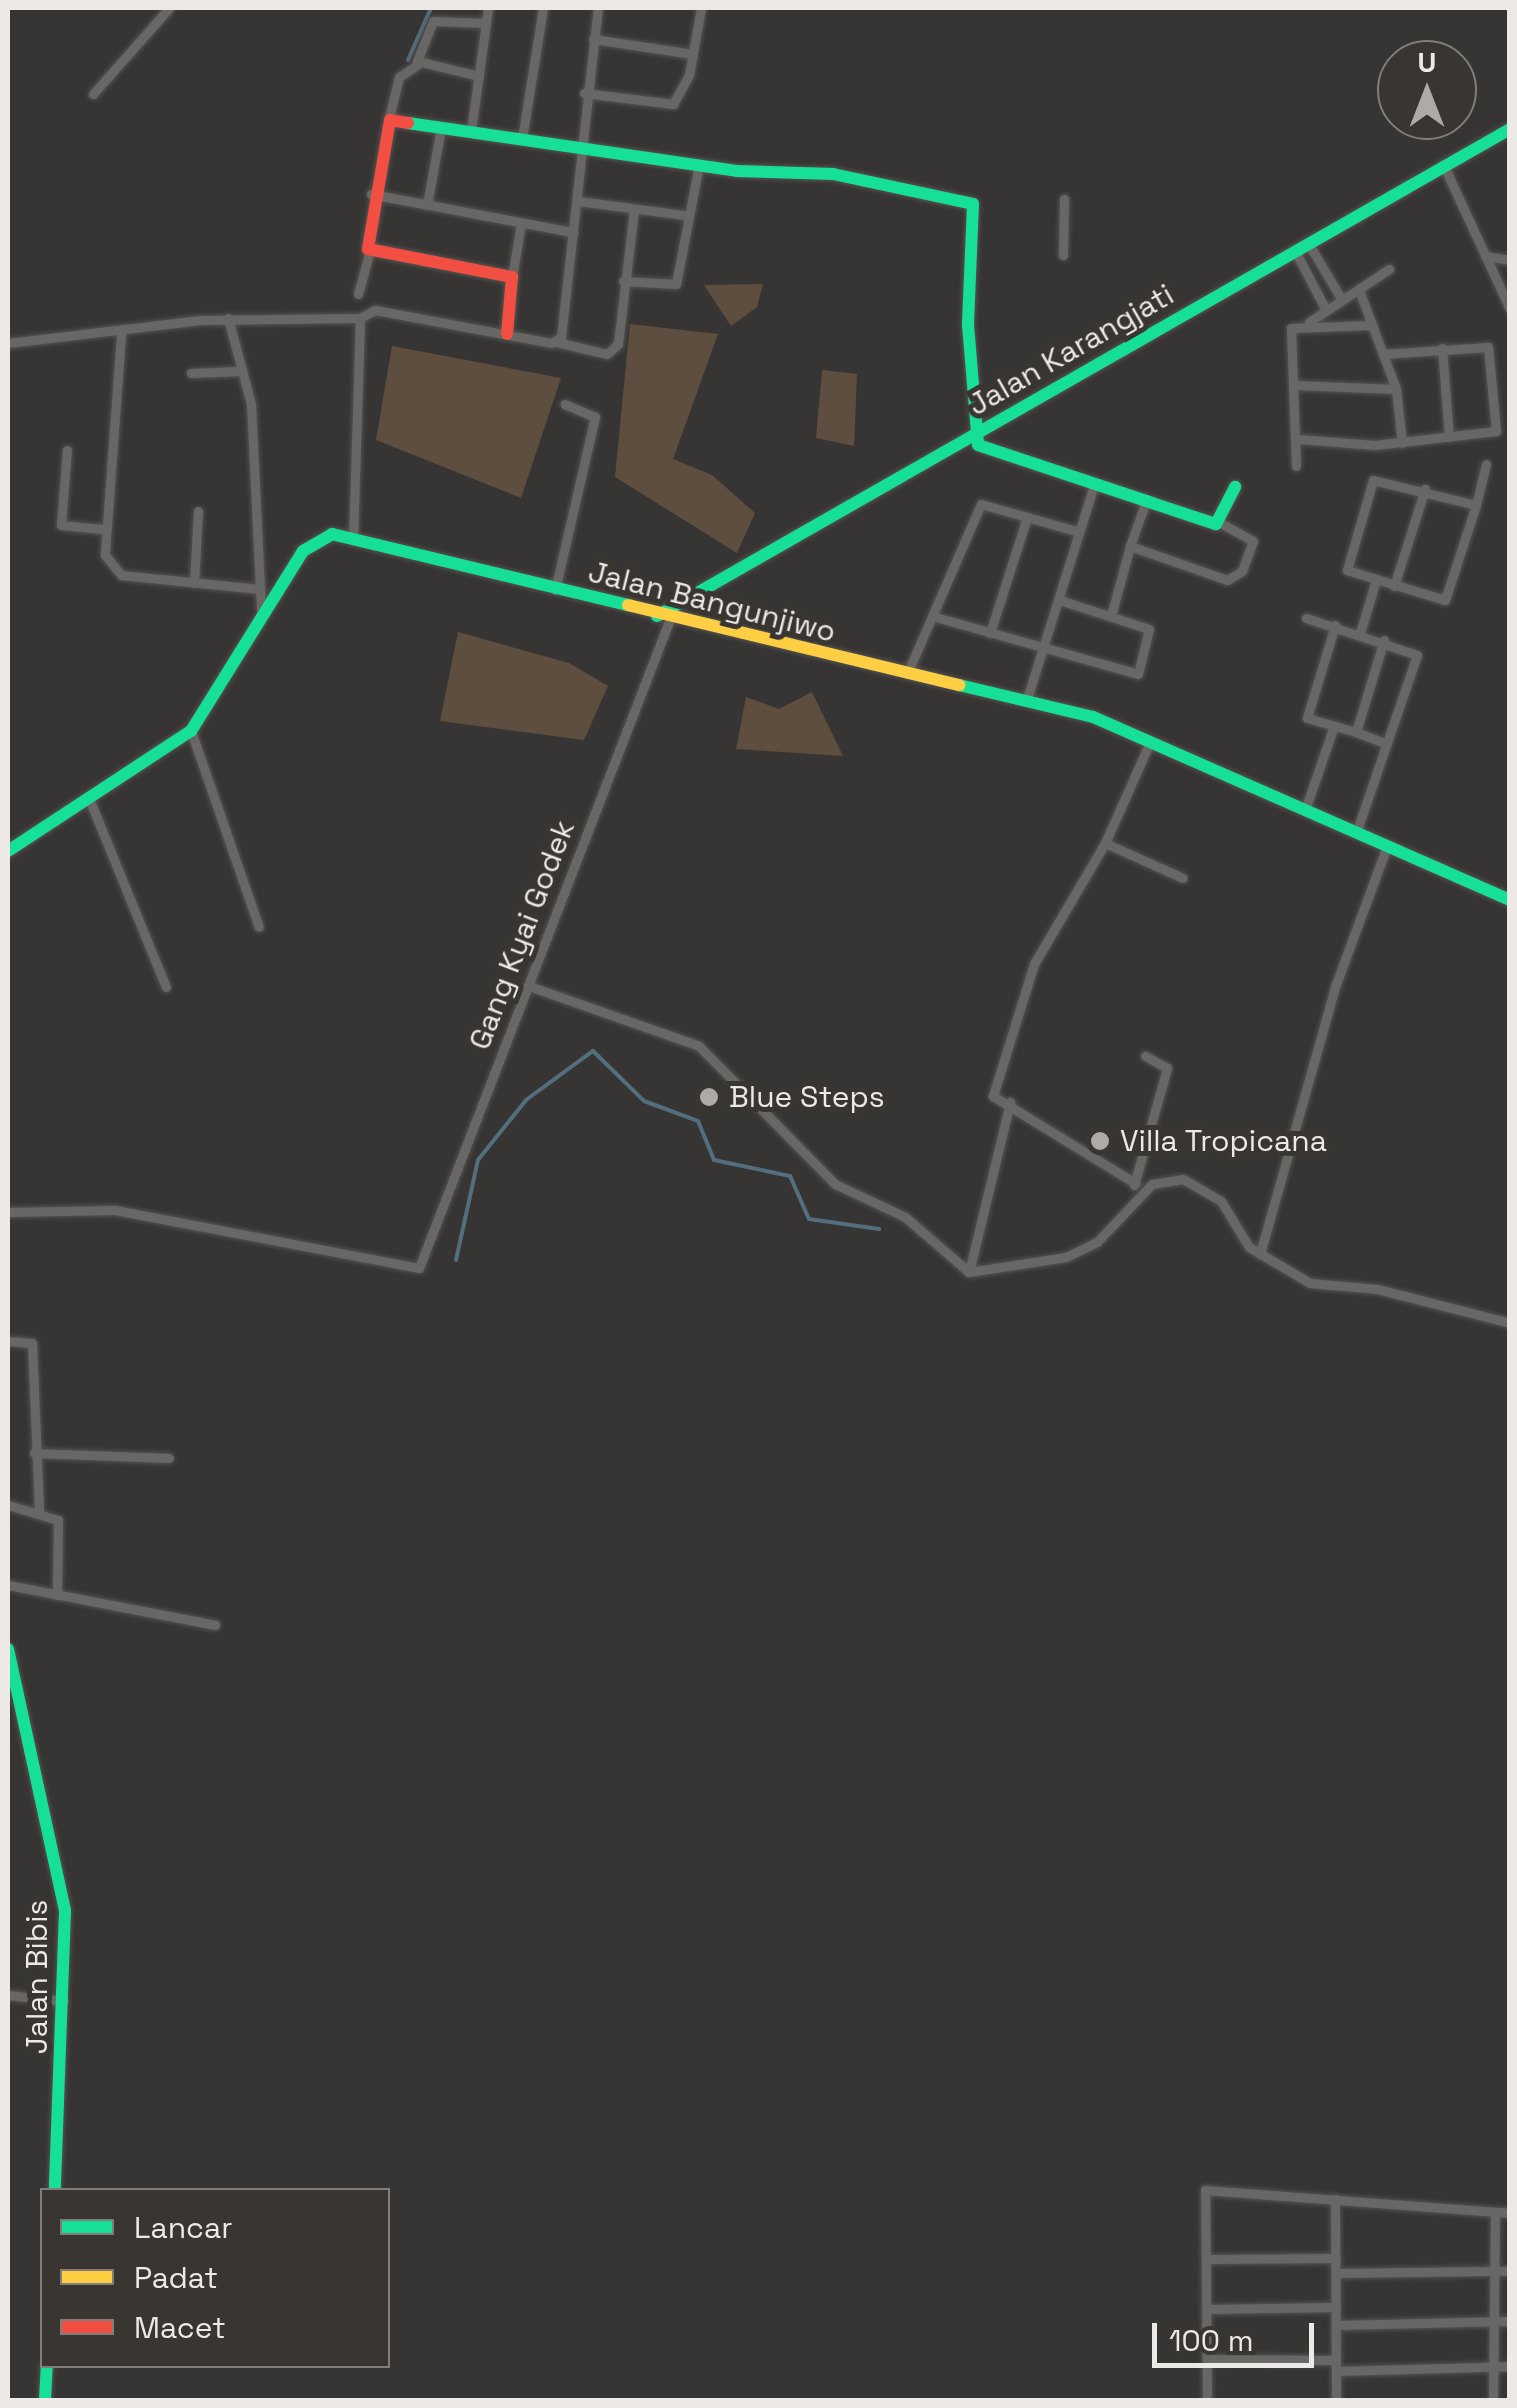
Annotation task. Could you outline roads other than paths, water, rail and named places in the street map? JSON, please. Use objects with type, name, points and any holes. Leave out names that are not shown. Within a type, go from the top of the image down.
[{"type":"street","points":[[92,94],[169,8]]},
{"type":"street","points":[[471,132],[488,8]]},
{"type":"street","points":[[522,139],[543,8]]},
{"type":"street","points":[[556,342],[578,201],[577,147],[598,8]]},
{"type":"street","points":[[584,93],[669,107],[693,54],[700,8]]},
{"type":"street","points":[[358,294],[370,250],[370,194],[399,77],[417,65],[433,21],[486,23]]},
{"type":"street","points":[[593,39],[693,54]]},
{"type":"street","points":[[417,65],[478,76]]},
{"type":"street","points":[[388,122],[699,164],[834,174],[973,204],[972,435],[988,452],[1220,523],[1253,541],[1233,578],[1130,546]]},
{"type":"street","points":[[427,205],[441,127]]},
{"type":"street","name":"Jalan Karangjati","points":[[664,618],[972,435],[1510,129]]},
{"type":"street","points":[[623,281],[675,286],[685,215],[699,164]]},
{"type":"street","points":[[1443,164],[1510,310]]},
{"type":"street","points":[[370,194],[574,232]]},
{"type":"street","points":[[1063,255],[1064,199]]},
{"type":"street","points":[[578,201],[685,215]]},
{"type":"street","points":[[8,343],[121,335],[228,318],[360,318],[376,310],[611,353],[634,208]]},
{"type":"street","points":[[507,334],[521,223]]},
{"type":"street","points":[[1308,244],[1342,300]]},
{"type":"street","points":[[370,250],[512,277]]},
{"type":"street","points":[[1295,251],[1326,310]]},
{"type":"street","points":[[1485,256],[1510,260]]},
{"type":"street","points":[[1296,466],[1298,439],[1290,330],[1309,322],[1389,269]]},
{"type":"street","points":[[1359,290],[1396,389],[1402,443]]},
{"type":"street","points":[[228,318],[251,404],[260,610]]},
{"type":"street","points":[[353,538],[360,318]]},
{"type":"street","points":[[1309,322],[1372,325]]},
{"type":"street","points":[[121,335],[102,548],[121,575],[259,589]]},
{"type":"street","points":[[1298,439],[1402,443],[1493,433],[1495,408],[1488,347],[1383,354]]},
{"type":"street","points":[[1442,348],[1449,437]]},
{"type":"street","points":[[191,373],[240,371]]},
{"type":"street","points":[[1293,385],[1396,389]]},
{"type":"street","points":[[554,590],[595,417],[565,404]]},
{"type":"street","points":[[67,450],[61,524],[102,529]]},
{"type":"street","points":[[1476,504],[1425,489],[1371,482],[1347,570],[1446,598],[1476,504],[1486,464]]},
{"type":"street","points":[[1026,702],[1094,485]]},
{"type":"street","points":[[1220,523],[1235,487]]},
{"type":"street","points":[[1394,586],[1425,489]]},
{"type":"street","points":[[1111,616],[1146,501]]},
{"type":"street","points":[[906,674],[981,504],[1080,532]]},
{"type":"street","points":[[194,583],[198,511]]},
{"type":"street","points":[[990,633],[1027,517]]},
{"type":"street","name":"Jalan Bangunjiwo","points":[[8,852],[90,802],[191,731],[260,610],[308,546],[353,538],[664,618],[1026,702],[1150,742],[1510,900]]},
{"type":"street","points":[[1360,632],[1376,580]]},
{"type":"street","points":[[932,616],[1138,674],[1151,631],[1060,600]]},
{"type":"street","name":"Gang Kyai Godek","points":[[8,1212],[115,1210],[419,1268],[529,986],[664,618]]},
{"type":"street","points":[[1306,618],[1360,632],[1417,655],[1356,833]]},
{"type":"street","points":[[1335,625],[1306,713],[1388,744]]},
{"type":"street","points":[[1356,732],[1384,640]]},
{"type":"street","points":[[1305,810],[1334,726]]},
{"type":"street","points":[[191,731],[258,927]]},
{"type":"street","points":[[1134,1183],[1052,1138],[1010,1102],[993,1096],[1034,964],[1105,842],[1150,742]]},
{"type":"street","points":[[90,802],[166,987]]},
{"type":"street","points":[[1105,842],[1183,878]]},
{"type":"street","points":[[1260,1254],[1336,984],[1387,846]]},
{"type":"street","points":[[529,986],[699,1046],[834,1184],[905,1217],[969,1272],[1066,1257],[1097,1242],[1130,1202],[1167,1178],[1206,1187],[1260,1254],[1310,1282],[1510,1324]]},
{"type":"street","points":[[1130,1202],[1167,1068],[1145,1056]]},
{"type":"street","points":[[969,1272],[1010,1102]]},
{"type":"street","points":[[8,1341],[32,1344],[39,1513]]},
{"type":"street","points":[[34,1454],[169,1458]]},
{"type":"street","points":[[8,1504],[56,1518],[57,1595]]},
{"type":"street","points":[[8,1585],[216,1625]]},
{"type":"street","name":"Jalan Bibis","points":[[8,1649],[58,1852],[67,2001],[56,2188]]},
{"type":"street","points":[[8,1995],[67,2001]]},
{"type":"street","points":[[1207,2400],[1205,2190],[1510,2213]]},
{"type":"street","points":[[1336,2199],[1336,2400]]},
{"type":"street","points":[[1493,2400],[1495,2212]]},
{"type":"street","points":[[1206,2259],[1336,2258]]},
{"type":"street","points":[[1336,2273],[1510,2270]]},
{"type":"street","points":[[1209,2308],[1336,2308]]},
{"type":"street","points":[[1336,2325],[1510,2321]]},
{"type":"street","points":[[1208,2359],[1336,2365],[1510,2366]]},
{"type":"street","points":[[45,2400],[46,2368]]},
{"type":"waterway","points":[[408,60],[431,8]]},
{"type":"waterway","points":[[456,1260],[478,1160],[526,1100],[593,1051],[644,1101],[698,1121],[714,1160],[790,1176],[809,1219],[879,1229]]},
{"type":"place","name":"Blue Steps","points":[[709,1097]]},
{"type":"place","name":"Villa Tropicana","points":[[1100,1141]]}]
